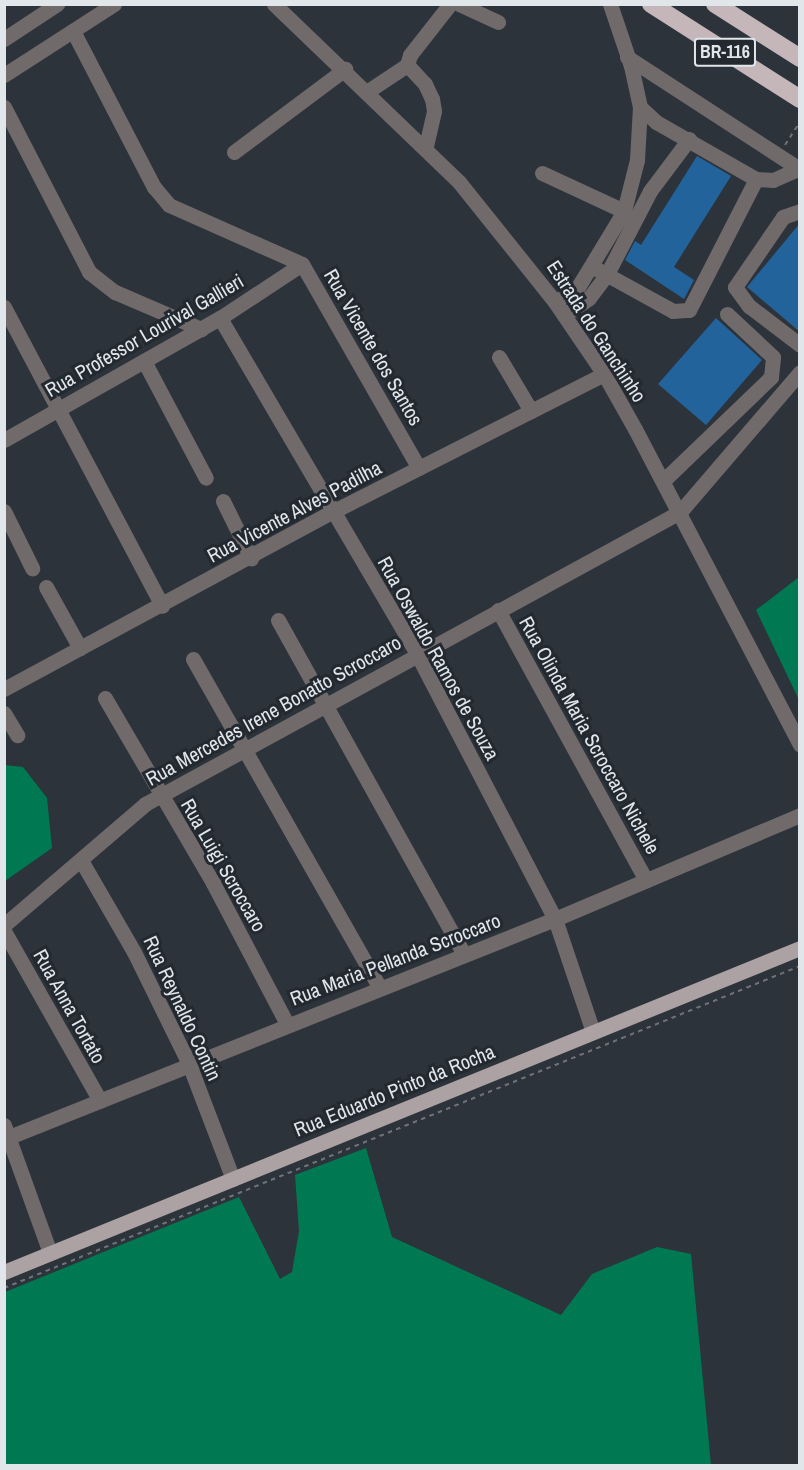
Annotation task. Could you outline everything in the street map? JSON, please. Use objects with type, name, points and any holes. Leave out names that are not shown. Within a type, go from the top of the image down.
[{"type":"highway","name":"BR-116","points":[[651,4],[800,99]]},
{"type":"highway","name":"BR-116","points":[[715,4],[800,58]]},
{"type":"main road","name":"Rua Eduardo Pinto da Rocha","points":[[4,1272],[800,948]]},
{"type":"street","points":[[4,39],[57,4]]},
{"type":"street","points":[[4,75],[114,4]]},
{"type":"street","name":"Estrada do Ganchinho","points":[[274,4],[426,146],[484,209],[555,302],[604,374],[680,512],[800,744]]},
{"type":"street","points":[[368,91],[407,65],[416,46],[450,4]]},
{"type":"street","points":[[459,4],[498,22]]},
{"type":"street","points":[[555,302],[578,287],[593,267],[624,211],[637,160],[640,106],[610,4]]},
{"type":"street","name":"Rua Vicente dos Santos","points":[[73,32],[154,187],[169,205],[302,264],[419,468]]},
{"type":"street","points":[[627,57],[799,168]]},
{"type":"street","points":[[407,65],[425,84],[432,99],[434,111],[426,146]]},
{"type":"street","points":[[234,152],[345,69]]},
{"type":"street","points":[[640,106],[656,122],[756,178],[773,180],[799,168]]},
{"type":"street","points":[[4,107],[89,272],[115,292],[201,329]]},
{"type":"street","points":[[564,315],[589,298],[607,274],[650,191],[689,140]]},
{"type":"street","points":[[542,172],[624,211]]},
{"type":"street","points":[[593,267],[673,311],[689,310],[756,178]]},
{"type":"street","points":[[800,211],[783,217],[735,286],[749,306],[800,345]]},
{"type":"street","name":"Rua Professor Lourival Gallieri","points":[[4,440],[220,318],[302,264]]},
{"type":"street","points":[[4,307],[60,408],[162,606]]},
{"type":"street","points":[[663,481],[771,377],[773,357],[727,314]]},
{"type":"street","name":"Rua Oswaldo Ramos de Souza","points":[[220,318],[417,654],[555,919],[593,1032]]},
{"type":"street","points":[[499,357],[531,411]]},
{"type":"street","points":[[144,361],[206,478]]},
{"type":"street","points":[[680,512],[800,372]]},
{"type":"street","name":"Rua Vicente Alves Padilha","points":[[4,689],[251,558],[332,512],[604,374]]},
{"type":"street","points":[[224,501],[251,558]]},
{"type":"street","points":[[4,512],[32,568]]},
{"type":"street","name":"Rua Mercedes Irene Bonatto Scroccaro","points":[[4,925],[82,862],[145,804],[680,512]]},
{"type":"street","points":[[46,587],[80,648]]},
{"type":"street","name":"Rua Olinda Maria Scroccaro Nichele","points":[[498,610],[646,880]]},
{"type":"street","points":[[278,620],[327,704],[464,954]]},
{"type":"street","points":[[193,659],[380,987]]},
{"type":"street","name":"Rua Luigi Scroccaro","points":[[105,698],[159,796],[213,883],[286,1024]]},
{"type":"street","points":[[4,713],[17,735]]},
{"type":"street","name":"Rua Maria Pellanda Scroccaro","points":[[7,1133],[100,1101],[286,1024],[555,919],[800,815]]},
{"type":"street","name":"Rua Reynaldo Contin","points":[[82,862],[134,952],[189,1064],[232,1179]]},
{"type":"street","name":"Rua Anna Tortato","points":[[4,931],[100,1101]]},
{"type":"street","points":[[7,1133],[50,1253]]},
{"type":"path","points":[[4,1288],[800,966]]},
{"type":"green space","points":[[799,577],[799,700],[756,610]]},
{"type":"green space","points":[[5,765],[23,767],[47,798],[52,848],[5,881]]},
{"type":"green space","points":[[366,1148],[392,1237],[561,1315],[592,1274],[657,1247],[691,1254],[711,1465],[5,1465],[5,1292],[239,1197],[280,1279],[292,1272],[299,1231],[295,1175]]},
{"type":"building","points":[[697,156],[731,176],[674,267],[694,280],[684,299],[625,260],[635,241],[641,245]]},
{"type":"building","points":[[800,223],[800,332],[747,287]]},
{"type":"building","points":[[716,318],[762,360],[706,425],[658,384]]}]
